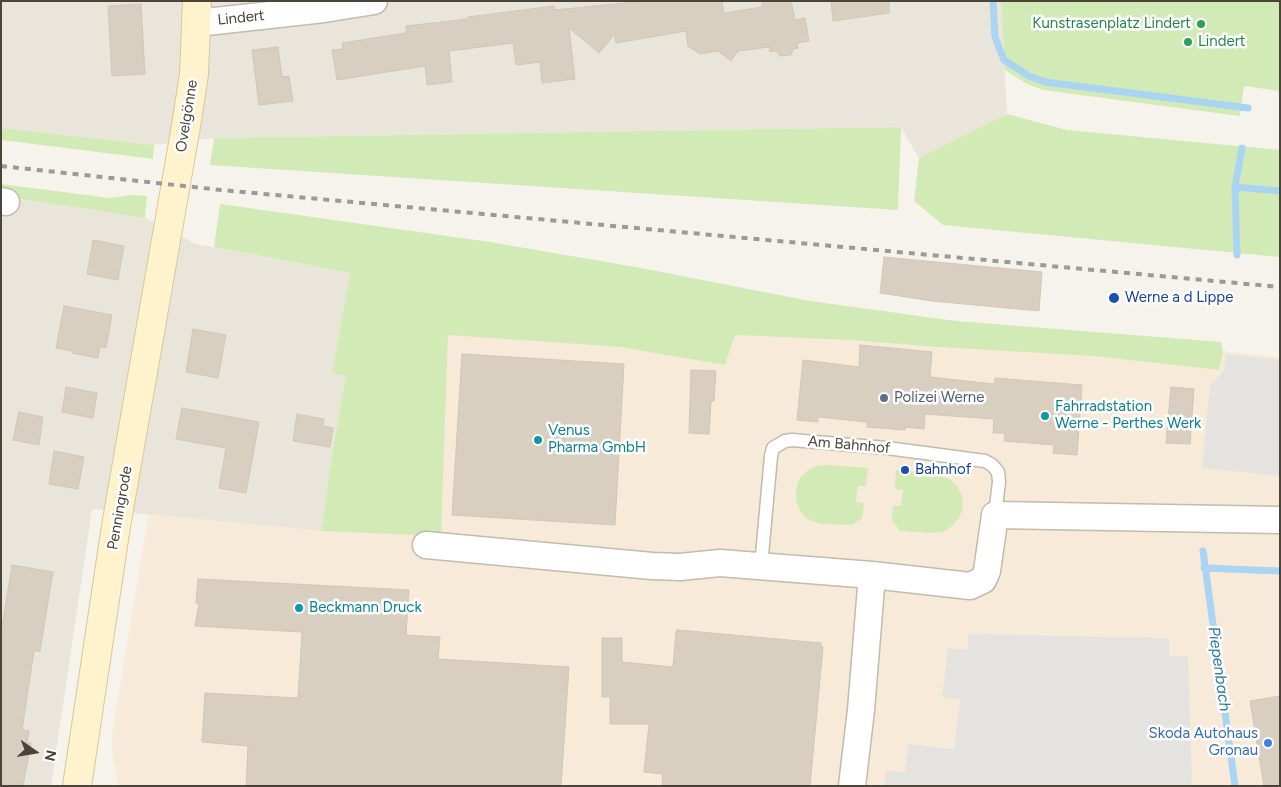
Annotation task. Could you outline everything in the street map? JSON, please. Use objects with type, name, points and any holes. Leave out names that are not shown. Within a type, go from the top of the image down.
[{"type":"main road","name":"Ovelgönne","points":[[168,230],[194,74],[197,12]]},
{"type":"main road","name":"Penningrode","points":[[77,786],[116,526],[168,230]]},
{"type":"street","name":"Lindert","points":[[197,12],[324,10],[374,1]]},
{"type":"street","points":[[995,515],[1280,520]]},
{"type":"street","name":"Am Bahnhof","points":[[426,546],[652,566],[680,567],[720,563],[761,566],[872,575],[970,586],[983,580],[987,571],[995,515]]},
{"type":"street","points":[[852,786],[861,710],[872,575]]},
{"type":"lane","name":"Am Bahnhof","points":[[761,566],[771,456],[773,448],[784,441],[792,440],[887,448],[985,461],[998,472],[999,482],[995,515]]},
{"type":"shaded area","points":[[1,1],[1001,1],[1007,114],[919,158],[901,127],[214,138],[154,145],[1,128]]},
{"type":"shaded area","points":[[1,196],[145,218],[196,244],[350,273],[332,373],[346,376],[321,531],[92,509],[51,786],[1,786]]},
{"type":"shaded area","points":[[448,335],[620,347],[725,365],[735,335],[849,340],[1092,356],[1218,370],[1223,351],[1280,357],[1280,786],[118,786],[113,757],[112,736],[149,514],[321,531],[441,535]]},
{"type":"shaded area","points":[[1226,354],[1280,360],[1280,476],[1202,468],[1210,386],[1224,370]]},
{"type":"shaded area","points":[[969,634],[1169,638],[1169,656],[1188,656],[1192,786],[884,786],[886,771],[905,772],[908,744],[954,749],[960,700],[942,697],[948,648],[967,650]]},
{"type":"green space","points":[[1001,1],[1280,1],[1280,91],[1244,86],[1240,116],[1043,90],[1027,84],[1005,70]]},
{"type":"green space","points":[[1007,114],[1067,130],[1280,150],[1280,257],[943,225],[914,201],[919,158]]},
{"type":"green space","points":[[901,127],[898,210],[210,165],[214,138]]},
{"type":"green space","points":[[1,128],[154,145],[153,159],[1,140]]},
{"type":"green space","points":[[1,184],[110,198],[134,195],[147,196],[145,218],[1,196]]},
{"type":"green space","points":[[220,204],[490,242],[641,268],[810,301],[956,321],[1221,342],[1223,351],[1219,370],[1092,356],[849,340],[735,335],[725,365],[620,347],[448,335],[441,536],[321,531],[346,376],[332,373],[350,273],[214,247]]},
{"type":"green space","points":[[817,466],[868,468],[866,486],[858,486],[856,502],[864,503],[862,518],[852,525],[814,522],[805,517],[799,509],[796,500],[796,490],[799,479],[807,471]]},
{"type":"green space","points":[[896,470],[939,474],[949,479],[957,486],[962,496],[963,508],[959,518],[943,532],[900,531],[892,520],[893,506],[901,506],[903,490],[895,489]]},
{"type":"building","points":[[645,1],[722,1],[724,13],[762,7],[762,1],[791,1],[795,20],[805,18],[809,41],[797,43],[798,48],[793,49],[791,55],[780,56],[776,51],[770,52],[769,47],[738,51],[731,61],[718,51],[700,54],[688,46],[686,31],[616,43],[615,34],[599,53],[569,28],[575,79],[542,83],[540,62],[516,65],[513,43],[449,51],[452,82],[427,85],[425,66],[337,80],[332,50],[343,49],[342,43],[406,33],[406,26],[554,6],[554,10]]},
{"type":"building","points":[[831,1],[889,1],[889,13],[833,21]]},
{"type":"building","points":[[141,4],[145,74],[112,76],[108,6]]},
{"type":"building","points":[[278,47],[282,77],[289,76],[293,101],[259,105],[252,50]]},
{"type":"building","points":[[93,240],[124,246],[118,280],[87,274]]},
{"type":"building","points":[[884,257],[1042,272],[1039,311],[932,301],[880,293]]},
{"type":"building","points":[[64,306],[112,315],[106,348],[100,347],[98,358],[56,348]]},
{"type":"building","points":[[193,329],[226,335],[218,378],[186,372]]},
{"type":"building","points":[[860,345],[932,352],[930,377],[994,384],[995,378],[1082,385],[1077,455],[1053,453],[1054,445],[1004,441],[1005,433],[993,433],[994,419],[925,414],[924,429],[905,427],[905,430],[867,427],[867,422],[818,417],[818,422],[797,420],[803,360],[859,367]]},
{"type":"building","name":"Venus Pharma GmbH","points":[[462,354],[624,364],[615,525],[452,515]]},
{"type":"building","points":[[691,370],[716,371],[714,401],[711,401],[709,434],[689,433]]},
{"type":"building","points":[[66,387],[97,393],[93,418],[62,412]]},
{"type":"building","points":[[1171,387],[1194,389],[1190,444],[1166,443]]},
{"type":"building","points":[[182,408],[259,422],[246,493],[219,488],[226,448],[176,439]]},
{"type":"building","points":[[19,412],[43,417],[39,445],[13,440]]},
{"type":"building","points":[[297,414],[324,419],[323,426],[333,428],[330,447],[293,441]]},
{"type":"building","points":[[54,451],[84,457],[78,489],[49,484]]},
{"type":"building","points":[[12,565],[53,572],[40,651],[34,651],[22,730],[29,731],[27,743],[31,743],[23,786],[1,786],[1,633]]},
{"type":"building","points":[[198,579],[409,590],[406,635],[440,637],[438,659],[569,667],[561,786],[246,786],[248,746],[202,742],[205,693],[298,698],[302,632],[195,626],[199,603],[196,603]]},
{"type":"building","points":[[676,631],[821,643],[821,647],[823,647],[810,786],[662,786],[663,774],[644,772],[649,724],[610,724],[610,697],[602,697],[602,638],[622,638],[622,662],[673,667]]},
{"type":"building","name":"Skoda Autohaus Gronau","points":[[1280,696],[1280,786],[1264,786],[1250,701]]},
{"type":"waterway","points":[[993,1],[995,37],[1004,60],[1029,76],[1045,82],[1248,108]]},
{"type":"waterway","points":[[1235,187],[1242,148]]},
{"type":"waterway","name":"Piepenbach","points":[[1237,255],[1235,187],[1280,191]]},
{"type":"waterway","name":"Piepenbach","points":[[1203,551],[1235,786]]},
{"type":"waterway","points":[[1204,568],[1280,571]]},
{"type":"railway","points":[[1,166],[221,190],[1280,287]]},
{"type":"place","name":"Kunstrasenplatz Lindert","points":[[1201,24]]},
{"type":"place","name":"Lindert","points":[[1188,42]]},
{"type":"place","name":"Werne a d Lippe","points":[[1114,298]]},
{"type":"place","name":"Polizei Werne","points":[[884,398]]},
{"type":"place","name":"Fahrradstation Werne - Perthes Werk","points":[[1045,416]]},
{"type":"place","name":"Venus Pharma GmbH","points":[[538,440]]},
{"type":"place","name":"Bahnhof","points":[[905,470]]},
{"type":"place","name":"Beckmann Druck","points":[[299,608]]},
{"type":"place","name":"Skoda Autohaus Gronau","points":[[1268,743]]}]
